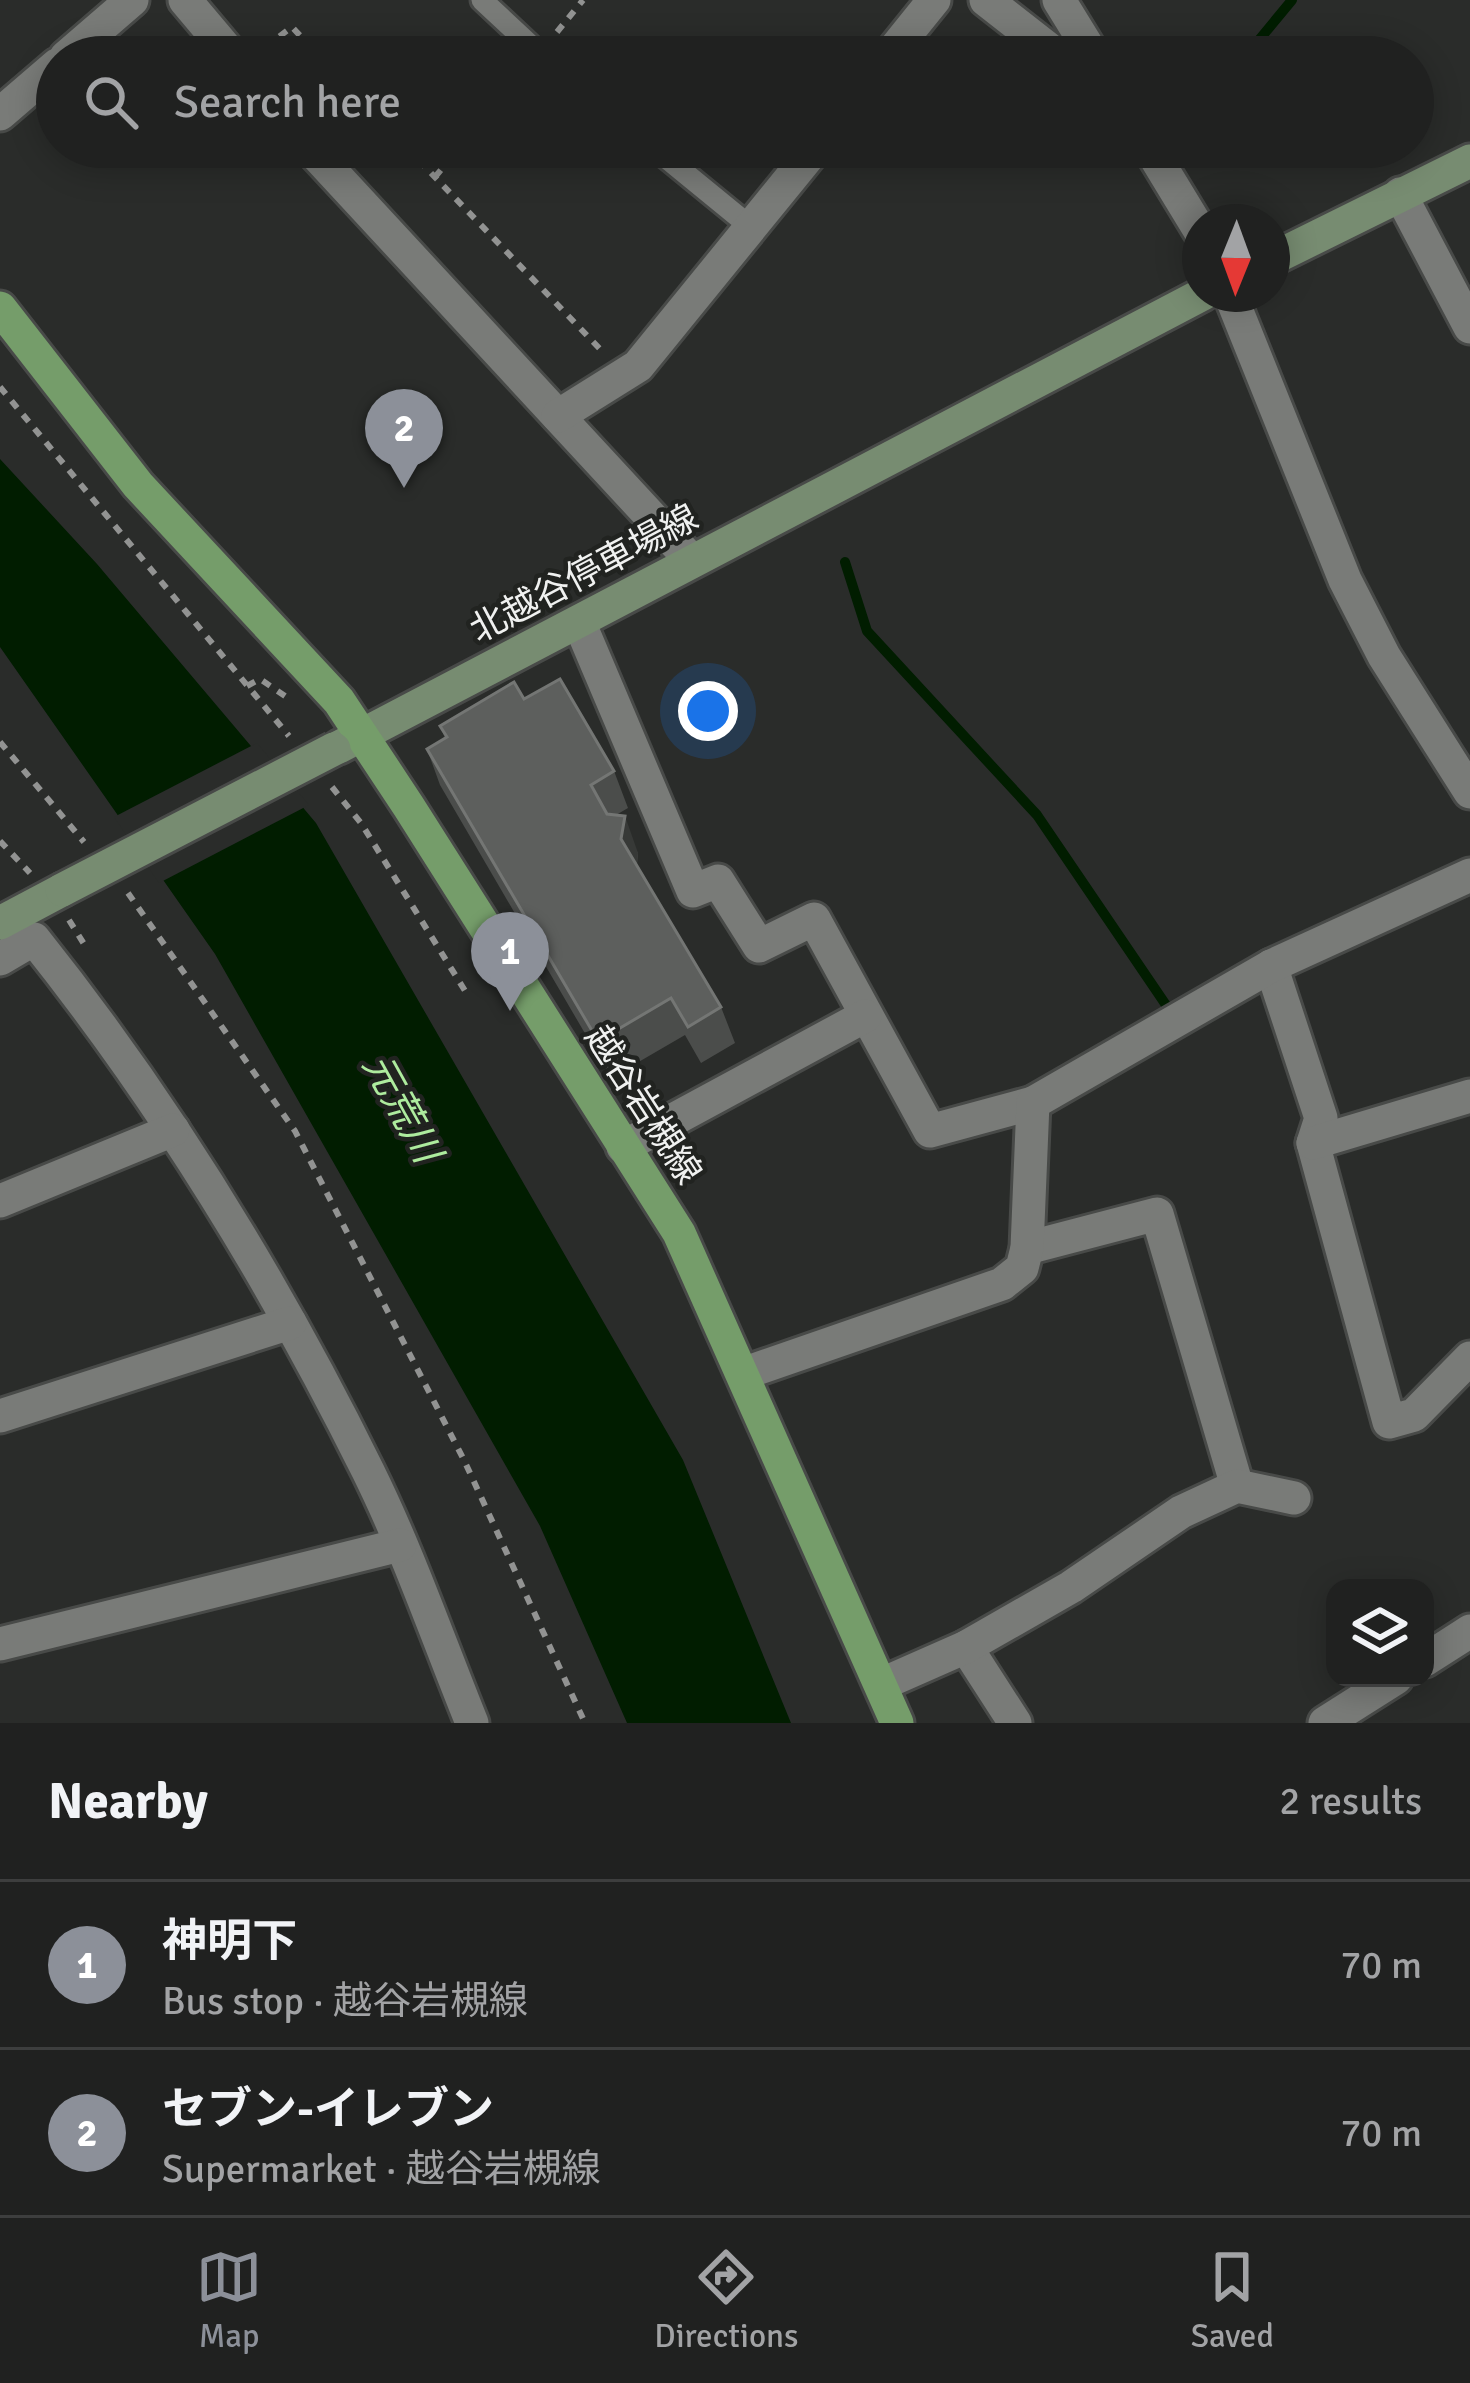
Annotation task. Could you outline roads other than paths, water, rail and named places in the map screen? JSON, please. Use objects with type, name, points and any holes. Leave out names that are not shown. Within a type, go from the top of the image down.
[{"type":"main road","points":[[1290,250],[1470,161]]},
{"type":"main road","name":"北越谷停車場線","points":[[0,923],[339,752],[1182,305]]},
{"type":"main road","name":"越谷岩槻線","points":[[0,308],[138,484],[311,669],[339,752],[680,1233],[897,1723]]},
{"type":"street","points":[[90,36],[132,0]]},
{"type":"street","points":[[185,0],[224,36]]},
{"type":"street","points":[[905,36],[934,0]]},
{"type":"street","points":[[986,0],[1032,36]]},
{"type":"street","points":[[1059,0],[1081,36]]},
{"type":"street","points":[[0,114],[36,82]]},
{"type":"street","points":[[329,168],[692,562]]},
{"type":"street","points":[[559,416],[638,366],[799,168]]},
{"type":"street","points":[[1162,168],[1184,204]]},
{"type":"street","points":[[1400,194],[1470,326]]},
{"type":"street","points":[[1237,312],[1345,580],[1384,656],[1470,792]]},
{"type":"street","points":[[578,622],[693,891],[718,881],[759,946],[814,919],[930,1131],[1034,1103],[1271,966],[1470,875]]},
{"type":"street","points":[[0,958],[34,940],[173,1130],[290,1323],[370,1474],[472,1723]]},
{"type":"street","points":[[1271,966],[1321,1118],[1313,1144],[1389,1422],[1414,1415],[1470,1358]]},
{"type":"street","points":[[622,1147],[865,1016]]},
{"type":"street","points":[[1313,1144],[1470,1096]]},
{"type":"street","points":[[745,1373],[1003,1284],[1022,1268],[1034,1103]]},
{"type":"street","points":[[0,1201],[173,1130]]},
{"type":"street","points":[[1027,1248],[1157,1214],[1237,1486]]},
{"type":"street","points":[[0,1416],[290,1323]]},
{"type":"street","points":[[882,1684],[965,1647],[1071,1587],[1180,1512],[1237,1486],[1294,1498]]},
{"type":"street","points":[[0,1644],[400,1545]]},
{"type":"street","points":[[1434,1654],[1470,1631]]},
{"type":"street","points":[[965,1647],[1015,1723]]},
{"type":"street","points":[[1325,1723],[1382,1687]]},
{"type":"lane","points":[[482,0],[521,36]]},
{"type":"lane","points":[[679,168],[752,228]]},
{"type":"water","name":"元荒川","points":[[0,459],[97,564],[316,823],[683,1460],[791,1723],[627,1723],[540,1526],[215,954],[0,647]]},
{"type":"waterway","points":[[1262,36],[1292,0]]},
{"type":"waterway","points":[[845,562],[867,631],[1037,815],[1166,1005]]},
{"type":"place","name":"セブン-イレブン","points":[[404,488]]},
{"type":"place","name":"神明下","points":[[510,1011]]}]
